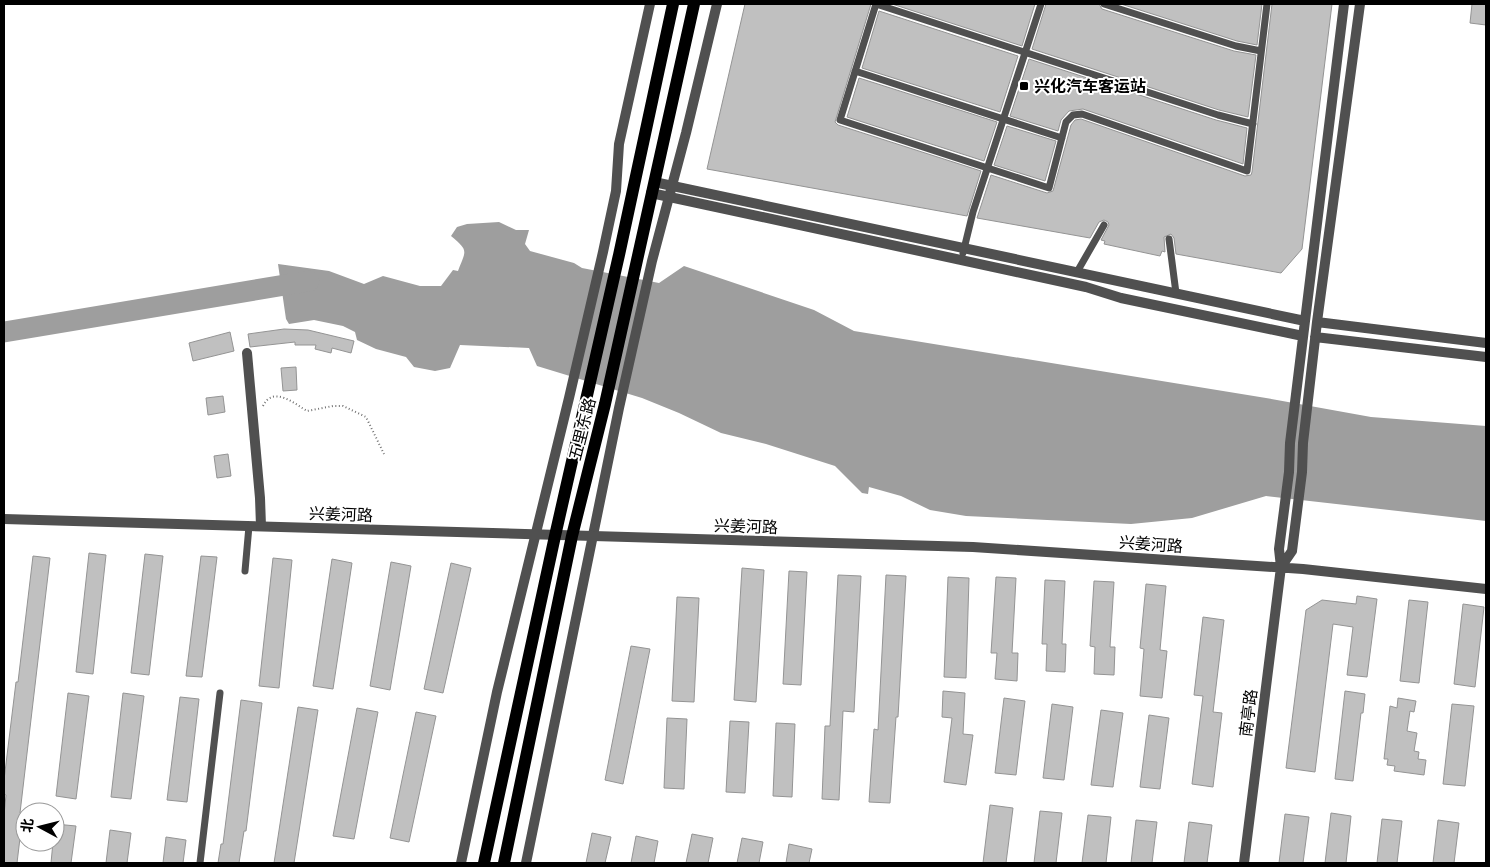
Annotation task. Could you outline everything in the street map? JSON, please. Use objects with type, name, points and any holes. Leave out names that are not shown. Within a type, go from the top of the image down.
[{"type":"main road","name":"五里东路","points":[[484,863],[555,536],[620,255],[673,4]]},
{"type":"main road","name":"五里东路","points":[[504,863],[572,536],[638,259],[694,4]]},
{"type":"street","points":[[461,863],[497,692],[603,252],[616,191],[619,144],[650,4]]},
{"type":"street","points":[[526,863],[619,408],[652,261],[716,4]]},
{"type":"street","points":[[1280,567],[1278,549],[1289,472],[1290,442],[1344,4]]},
{"type":"street","points":[[1280,567],[1292,551],[1302,472],[1307,401],[1360,4]]},
{"type":"street","points":[[653,188],[672,186],[1305,321]]},
{"type":"street","points":[[653,188],[669,197],[1086,287],[1121,298],[1303,336]]},
{"type":"street","points":[[1317,322],[1486,342]]},
{"type":"street","points":[[1315,337],[1486,357]]},
{"type":"street","points":[[247,353],[261,526]]},
{"type":"street","name":"兴姜河路","points":[[4,519],[973,547],[1280,567],[1486,589]]},
{"type":"street","name":"南亭路","points":[[1244,863],[1280,567]]},
{"type":"lane","points":[[1253,124],[1218,115],[876,4],[840,120],[1049,188],[1066,122],[1073,115],[1082,114],[1247,171],[1253,124],[1262,51],[1267,4]]},
{"type":"lane","points":[[961,260],[988,168],[1041,4]]},
{"type":"lane","points":[[1104,4],[1236,46],[1262,51]]},
{"type":"lane","points":[[855,71],[1062,138]]},
{"type":"lane","points":[[1077,272],[1104,225]]},
{"type":"lane","points":[[1169,239],[1176,294]]},
{"type":"lane","points":[[245,571],[249,526]]},
{"type":"lane","points":[[200,863],[220,693]]},
{"type":"path","points":[[263,407],[271,397],[280,396],[289,399],[307,411],[333,406],[350,408],[366,417],[384,454]]},
{"type":"shaded area","points":[[499,222],[516,230],[529,230],[525,244],[530,251],[574,263],[582,268],[659,283],[684,266],[814,310],[854,331],[1266,398],[1371,417],[1486,426],[1486,521],[1266,496],[1192,518],[1131,524],[966,516],[930,510],[901,496],[869,487],[868,494],[862,493],[835,466],[766,444],[721,433],[642,398],[537,366],[529,348],[460,345],[450,368],[435,371],[414,367],[406,357],[376,349],[357,340],[355,332],[343,326],[314,320],[289,324],[286,319],[278,264],[329,271],[364,284],[383,276],[420,286],[441,286],[453,270],[458,271],[464,255],[461,245],[451,236],[457,227],[467,224]]},
{"type":"building","points":[[745,4],[871,4],[835,122],[838,125],[981,171],[967,216],[707,169]]},
{"type":"building","points":[[892,4],[1035,4],[1022,46]]},
{"type":"building","points":[[1046,4],[1099,4],[1102,9],[1234,51],[1256,55],[1248,117],[1219,110],[1032,49]]},
{"type":"building","points":[[1121,4],[1262,4],[1257,45],[1237,41]]},
{"type":"building","points":[[1272,4],[1332,4],[1302,249],[1281,273],[1176,254],[1174,238],[1171,234],[1164,237],[1165,252],[1162,251],[1160,256],[1104,244],[1105,241],[1101,240],[1109,225],[1104,220],[1099,222],[1090,238],[977,218],[991,175],[1047,193],[1053,191],[1071,125],[1075,120],[1081,119],[1245,176],[1251,175]]},
{"type":"building","points":[[1472,4],[1486,4],[1486,25],[1470,23]]},
{"type":"building","points":[[879,11],[1018,56],[1000,112],[862,68]]},
{"type":"building","points":[[1029,59],[1216,120],[1247,128],[1243,164],[1083,109],[1069,111],[1061,120],[1058,131],[1010,116]]},
{"type":"building","points":[[859,78],[997,122],[984,161],[847,117]]},
{"type":"building","points":[[1007,126],[1056,141],[1045,181],[994,165]]},
{"type":"building","points":[[284,329],[308,330],[354,341],[351,353],[332,348],[331,353],[315,349],[316,345],[295,345],[295,342],[250,347],[248,334]]},
{"type":"building","points":[[230,332],[234,351],[193,361],[189,343]]},
{"type":"building","points":[[296,367],[297,390],[283,391],[281,368]]},
{"type":"building","points":[[223,396],[225,412],[208,415],[206,398]]},
{"type":"building","points":[[228,454],[231,476],[217,478],[214,456]]},
{"type":"building","points":[[89,553],[106,555],[93,674],[76,672]]},
{"type":"building","points":[[145,554],[163,556],[149,675],[131,673]]},
{"type":"building","points":[[33,556],[50,558],[21,802],[15,802],[15,852],[18,852],[17,863],[4,863],[6,795],[4,794],[4,780],[16,682],[18,682]]},
{"type":"building","points":[[201,556],[217,557],[202,677],[186,676]]},
{"type":"building","points":[[273,558],[292,560],[279,688],[259,686]]},
{"type":"building","points":[[332,559],[352,563],[333,689],[313,686]]},
{"type":"building","points":[[391,562],[411,566],[390,690],[370,686]]},
{"type":"building","points":[[451,563],[471,568],[443,693],[424,689]]},
{"type":"building","points":[[742,568],[764,570],[756,702],[734,700]]},
{"type":"building","points":[[789,571],[807,572],[801,685],[783,684]]},
{"type":"building","points":[[838,575],[861,576],[854,712],[843,711],[839,800],[822,799],[825,726],[830,726]]},
{"type":"building","points":[[886,575],[906,576],[898,717],[896,717],[890,803],[869,802],[874,729],[878,730]]},
{"type":"building","points":[[948,577],[969,578],[966,678],[944,677]]},
{"type":"building","points":[[996,577],[1016,578],[1012,653],[1018,653],[1017,681],[995,679],[997,653],[991,653]]},
{"type":"building","points":[[1045,580],[1065,581],[1062,644],[1066,644],[1065,672],[1046,671],[1047,644],[1042,644]]},
{"type":"building","points":[[1094,581],[1114,582],[1110,647],[1115,647],[1114,675],[1094,674],[1095,647],[1090,646]]},
{"type":"building","points":[[1146,584],[1166,586],[1160,650],[1167,651],[1162,698],[1140,696],[1144,649],[1140,648]]},
{"type":"building","points":[[1357,596],[1377,599],[1367,677],[1347,675],[1353,627],[1333,624],[1315,772],[1286,768],[1306,610],[1322,600],[1356,604]]},
{"type":"building","points":[[677,597],[699,598],[694,702],[672,701]]},
{"type":"building","points":[[1409,600],[1428,602],[1419,683],[1400,681]]},
{"type":"building","points":[[1463,604],[1484,607],[1475,687],[1454,684]]},
{"type":"building","points":[[1203,617],[1224,620],[1213,712],[1222,713],[1213,787],[1192,784],[1203,696],[1194,695]]},
{"type":"building","points":[[631,646],[650,649],[623,784],[605,780]]},
{"type":"building","points":[[943,691],[965,693],[963,734],[973,735],[966,785],[944,782],[952,718],[942,717]]},
{"type":"building","points":[[1345,691],[1365,694],[1353,781],[1335,779]]},
{"type":"building","points":[[68,693],[89,696],[76,799],[56,796]]},
{"type":"building","points":[[123,693],[144,696],[131,799],[111,797]]},
{"type":"building","points":[[180,697],[199,699],[187,802],[167,800]]},
{"type":"building","points":[[1004,698],[1025,701],[1016,775],[995,773]]},
{"type":"building","points":[[1398,698],[1416,701],[1414,712],[1410,711],[1407,731],[1417,733],[1414,751],[1419,752],[1418,759],[1426,760],[1424,775],[1394,771],[1395,766],[1387,765],[1388,759],[1384,759],[1390,706],[1397,708]]},
{"type":"building","points":[[241,700],[262,703],[246,831],[244,831],[239,863],[218,863],[221,844],[223,844]]},
{"type":"building","points":[[1052,704],[1073,707],[1064,780],[1043,778]]},
{"type":"building","points":[[1452,704],[1474,706],[1465,786],[1443,784]]},
{"type":"building","points":[[298,707],[318,710],[294,863],[274,863]]},
{"type":"building","points":[[357,708],[378,712],[354,839],[333,836]]},
{"type":"building","points":[[1101,710],[1123,713],[1113,787],[1091,785]]},
{"type":"building","points":[[416,712],[436,716],[409,842],[390,838]]},
{"type":"building","points":[[1149,715],[1169,718],[1160,789],[1140,787]]},
{"type":"building","points":[[667,718],[687,719],[684,789],[664,788]]},
{"type":"building","points":[[730,721],[749,722],[745,793],[726,792]]},
{"type":"building","points":[[776,723],[795,724],[792,797],[773,796]]},
{"type":"building","points":[[990,805],[1013,808],[1006,863],[983,863]]},
{"type":"building","points":[[1040,811],[1062,813],[1056,863],[1034,863]]},
{"type":"building","points":[[1331,813],[1351,816],[1346,863],[1325,863]]},
{"type":"building","points":[[1285,814],[1309,817],[1303,863],[1279,863]]},
{"type":"building","points":[[1088,815],[1111,817],[1106,863],[1082,863]]},
{"type":"building","points":[[1382,819],[1402,821],[1397,863],[1377,863]]},
{"type":"building","points":[[1136,820],[1157,822],[1152,863],[1131,863]]},
{"type":"building","points":[[1438,820],[1459,823],[1454,863],[1433,863]]},
{"type":"building","points":[[1189,822],[1212,825],[1207,863],[1184,863]]},
{"type":"building","points":[[65,825],[76,826],[71,863],[51,863],[52,852],[65,852]]},
{"type":"building","points":[[110,830],[131,833],[127,863],[106,863]]},
{"type":"building","points":[[592,833],[611,837],[605,863],[586,863]]},
{"type":"building","points":[[692,834],[713,838],[708,863],[686,863]]},
{"type":"building","points":[[636,836],[658,841],[654,863],[631,863]]},
{"type":"building","points":[[166,837],[186,840],[183,863],[163,863]]},
{"type":"building","points":[[742,838],[763,842],[759,863],[737,863]]},
{"type":"building","points":[[789,844],[812,849],[809,863],[786,863]]},
{"type":"waterway","points":[[4,332],[309,281]]},
{"type":"place","name":"兴化汽车客运站","points":[[1024,86]]}]
